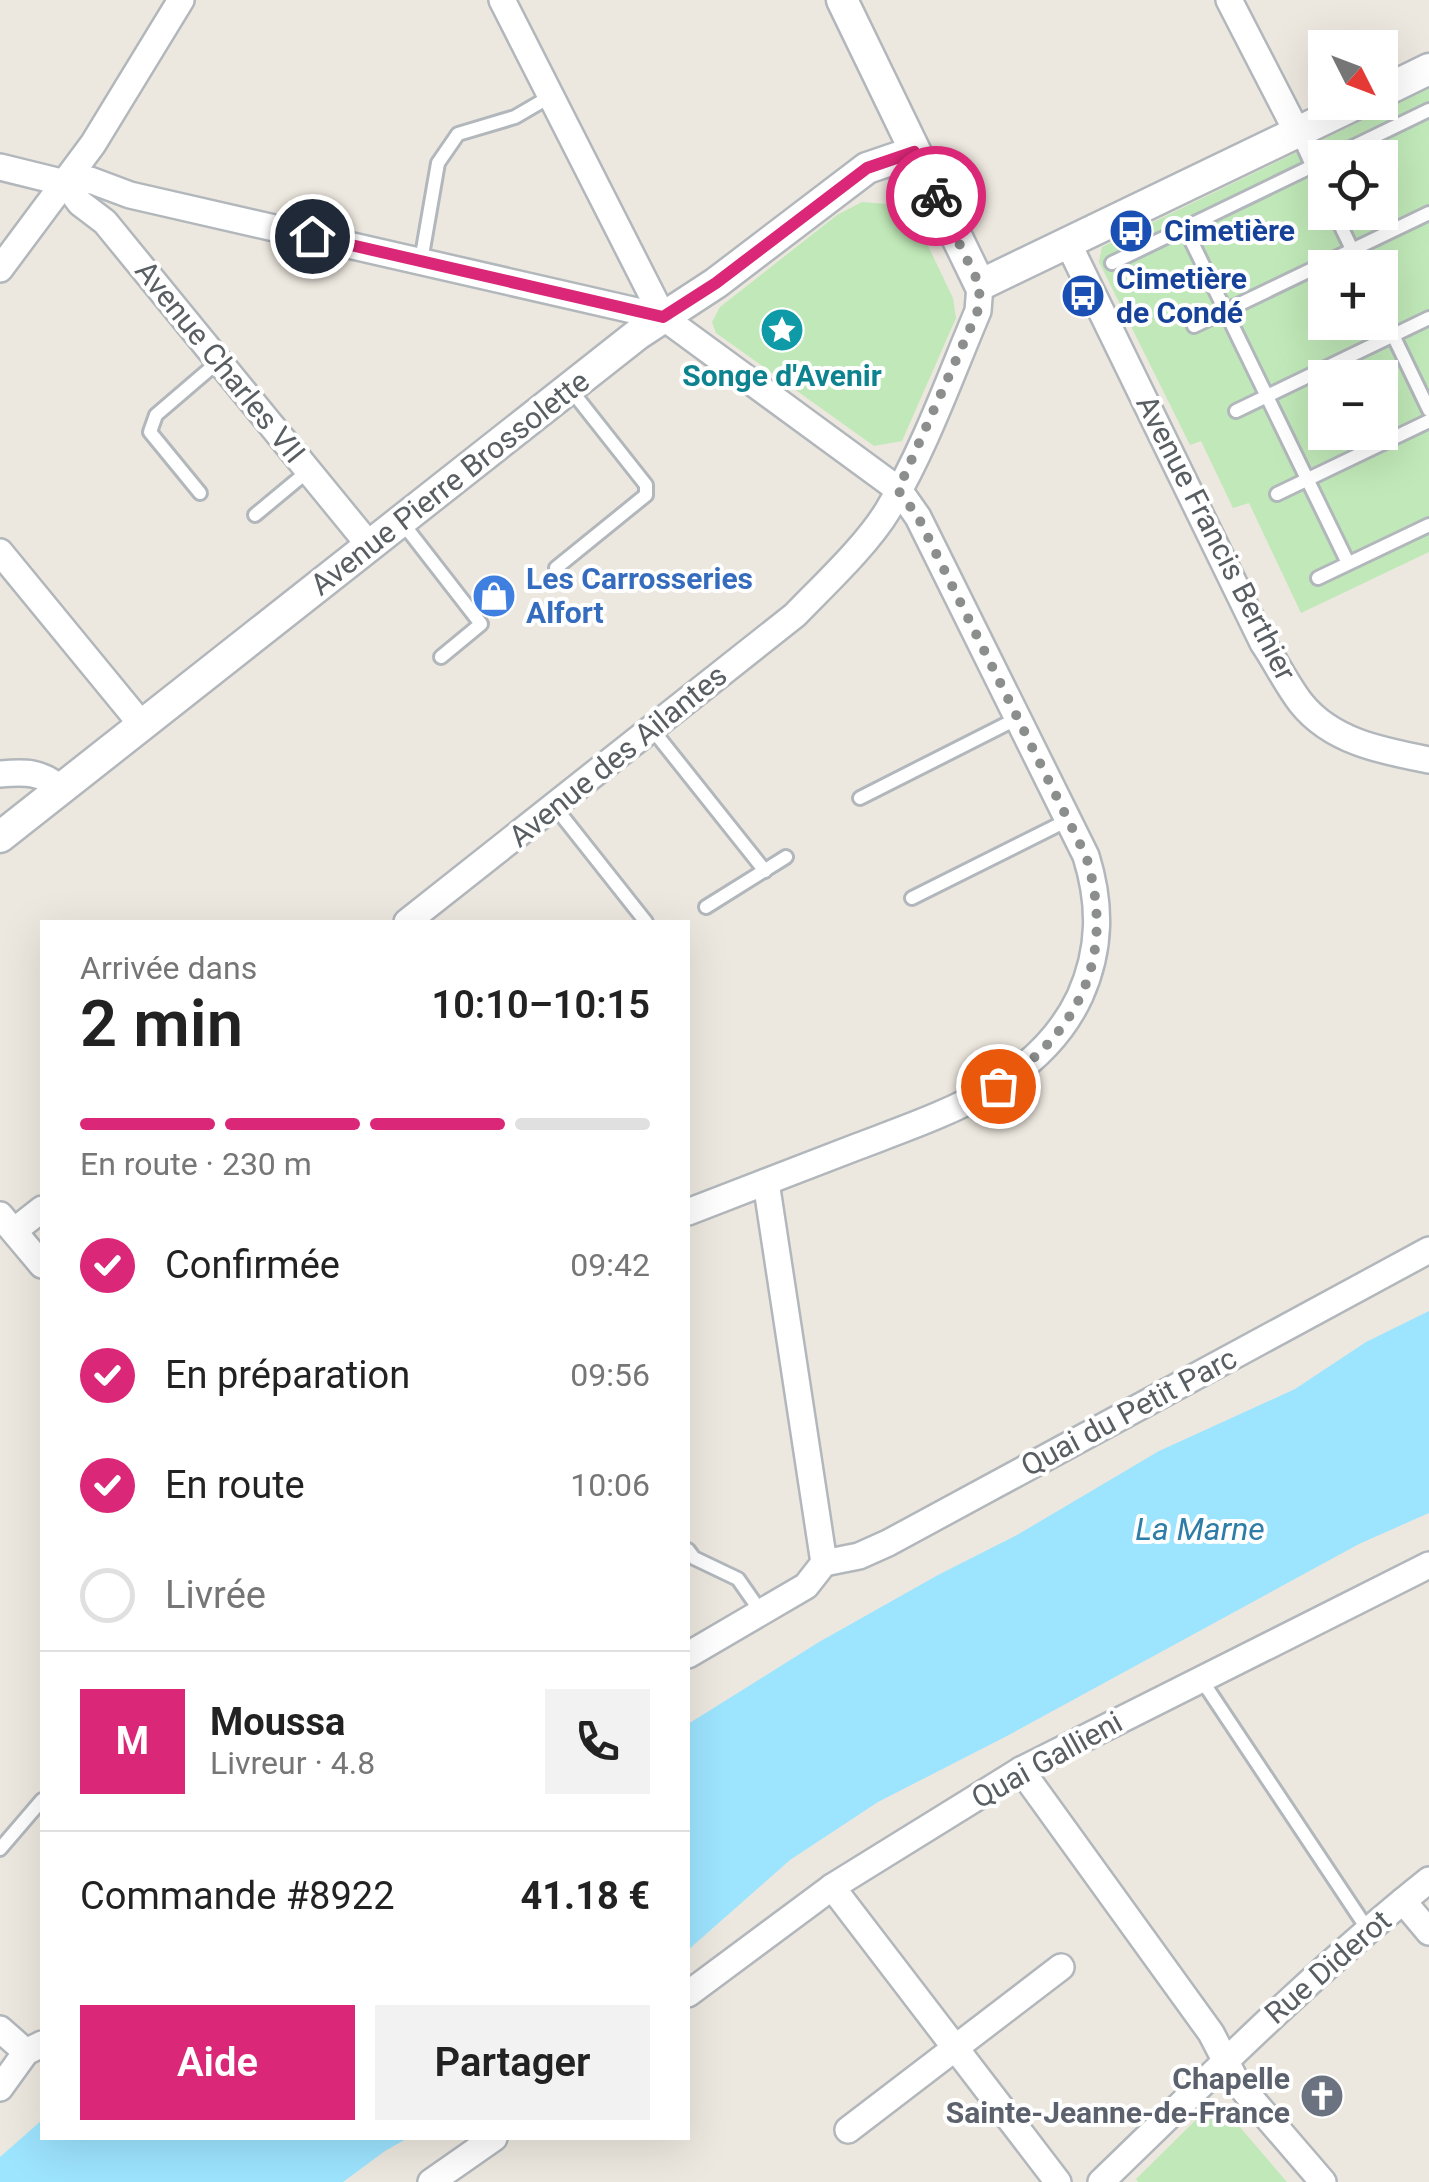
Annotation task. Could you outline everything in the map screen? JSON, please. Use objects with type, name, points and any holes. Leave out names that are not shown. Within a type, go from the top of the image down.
[{"type":"street","points":[[0,269],[65,183],[181,0]]},
{"type":"street","points":[[502,0],[663,317]]},
{"type":"street","points":[[842,0],[980,286],[1322,120]]},
{"type":"street","points":[[1229,0],[1297,132]]},
{"type":"street","points":[[1398,84],[1429,69]]},
{"type":"street","name":"Avenue Pierre Brossolette","points":[[0,837],[663,317],[716,283],[867,168],[914,152]]},
{"type":"street","points":[[0,167],[65,183],[90,180],[116,190],[663,317],[898,490],[918,517],[1086,856],[1099,914],[1088,979],[1050,1045],[1011,1076],[966,1102],[690,1211]]},
{"type":"street","name":"Avenue Charles VII","points":[[65,183],[80,203],[105,222],[370,546]]},
{"type":"street","points":[[105,222],[116,190]]},
{"type":"street","name":"Avenue Francis Berthier","points":[[1068,244],[1264,642],[1302,704],[1324,725],[1357,743],[1429,760]]},
{"type":"street","name":"Avenue des Ailantes","points":[[411,920],[795,615],[886,514],[978,310],[980,286]]},
{"type":"street","points":[[0,552],[142,726]]},
{"type":"street","points":[[0,774],[32,772],[48,777],[61,788]]},
{"type":"street","points":[[690,1654],[806,1586],[824,1562],[766,1182]]},
{"type":"street","points":[[40,1210],[7,1223],[40,1263]]},
{"type":"street","name":"Quai du Petit Parc","points":[[824,1562],[859,1556],[888,1542],[1429,1250]]},
{"type":"street","name":"Quai Gallieni","points":[[690,1993],[832,1887],[1020,1770],[1429,1565]]},
{"type":"street","points":[[1020,1770],[1211,2033],[1236,2081],[1323,2182]]},
{"type":"street","name":"Rue Diderot","points":[[1101,2182],[1248,2036],[1429,1880]]},
{"type":"street","points":[[832,1887],[1058,2182]]},
{"type":"street","points":[[1404,1901],[1429,1932]]},
{"type":"street","points":[[848,2130],[1061,1967]]},
{"type":"street","points":[[0,2029],[34,2048],[0,2088]]},
{"type":"street","points":[[431,2182],[491,2140]]},
{"type":"lane","points":[[421,261],[438,162],[458,134],[515,118],[551,96]]},
{"type":"lane","points":[[1366,140],[1429,110]]},
{"type":"lane","points":[[1297,132],[1308,145]]},
{"type":"lane","points":[[1112,263],[1308,168]]},
{"type":"lane","points":[[1343,230],[1352,250],[1429,213]]},
{"type":"lane","points":[[1185,228],[1348,563]]},
{"type":"lane","points":[[1194,326],[1308,271]]},
{"type":"lane","points":[[1398,333],[1429,318]]},
{"type":"lane","points":[[1236,411],[1383,340]]},
{"type":"lane","points":[[1395,340],[1429,410]]},
{"type":"lane","points":[[200,493],[150,432],[156,414],[218,361]]},
{"type":"lane","points":[[556,568],[646,494],[646,485],[569,388]]},
{"type":"lane","points":[[1277,494],[1429,422]]},
{"type":"lane","points":[[255,515],[308,471]]},
{"type":"lane","points":[[401,521],[482,624],[442,657]]},
{"type":"lane","points":[[1318,578],[1429,524]]},
{"type":"lane","points":[[860,798],[1018,718]]},
{"type":"lane","points":[[652,729],[765,872]]},
{"type":"lane","points":[[554,807],[644,920]]},
{"type":"lane","points":[[912,898],[1068,820]]},
{"type":"lane","points":[[706,907],[786,856]]},
{"type":"lane","points":[[690,1553],[738,1579],[761,1612]]},
{"type":"lane","points":[[1201,1679],[1368,1930]]},
{"type":"lane","points":[[0,1849],[40,1805]]},
{"type":"green space","points":[[1429,88],[1429,552],[1301,613],[1249,503],[1233,508],[1201,441],[1190,445],[1099,262],[1102,247],[1308,147],[1308,230],[1398,230],[1398,140],[1322,140],[1363,120],[1398,120],[1398,103]]},
{"type":"green space","points":[[862,202],[887,204],[920,229],[953,298],[956,318],[902,441],[874,446],[716,333],[712,322],[720,307],[837,215]]},
{"type":"green space","points":[[1212,2104],[1221,2105],[1287,2182],[1138,2182],[1136,2179]]},
{"type":"water","name":"La Marne","points":[[1429,1311],[1429,1513],[1359,1544],[878,1802],[790,1860],[690,1948],[690,1723],[819,1642],[1017,1535],[1159,1451],[1295,1389],[1366,1342]]},
{"type":"water","points":[[40,2122],[40,2140],[404,2140],[343,2182],[0,2182],[0,2157]]},
{"type":"way so far","points":[[936,196],[980,286],[980,298],[898,490],[918,517],[1086,856],[1099,914],[1088,979],[1072,1012],[1050,1045],[998,1086]]},
{"type":"place","name":"Cimetière","points":[[1131,231]]},
{"type":"place","name":"Cimetière de Condé","points":[[1083,296]]},
{"type":"place","name":"Songe d'Avenir","points":[[782,330]]},
{"type":"place","name":"Les Carrosseries Alfort","points":[[494,596]]},
{"type":"place","name":"Chapelle Sainte-Jeanne-de-France","points":[[1322,2096]]},
{"type":"route","points":[[312,236],[663,317],[716,283],[867,168],[914,152],[936,196]]}]
